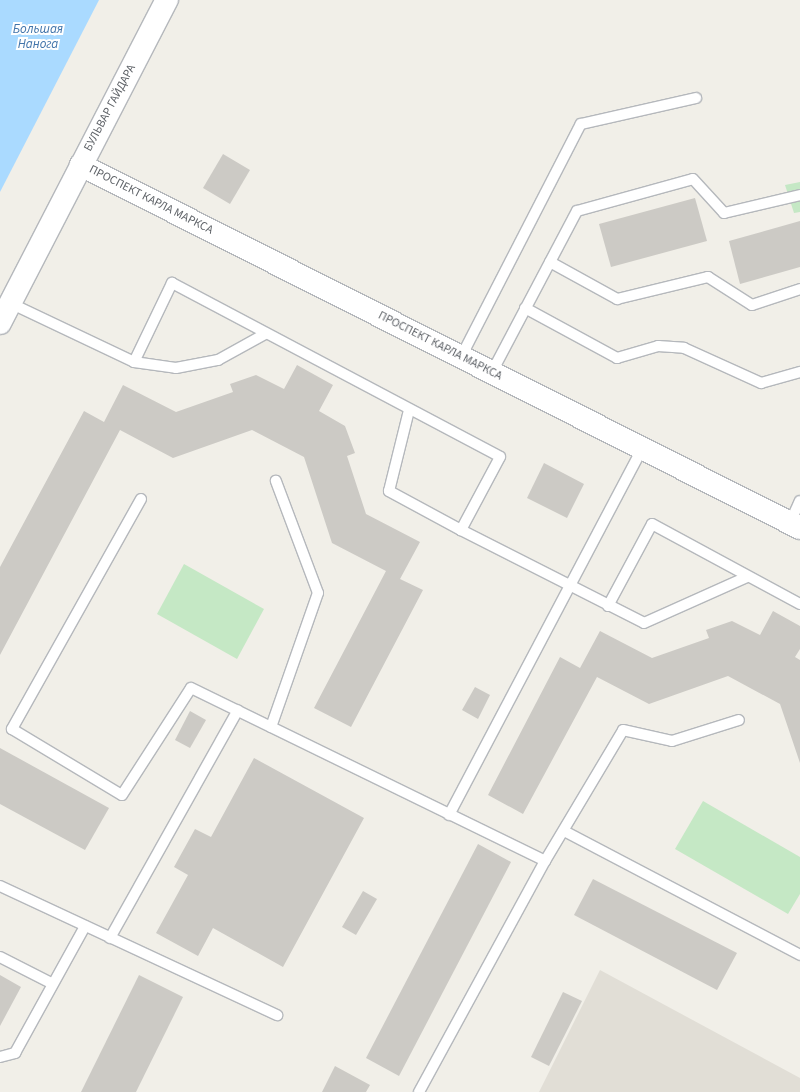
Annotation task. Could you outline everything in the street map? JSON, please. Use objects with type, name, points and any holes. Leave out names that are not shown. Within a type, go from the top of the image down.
[{"type":"street","name":"БУЛЬВАР ГАЙДАРА","points":[[0,323],[167,0]]},
{"type":"street","name":"ПРОСПЕКТ КАРЛА МАРКСА","points":[[81,165],[795,526]]},
{"type":"lane","points":[[461,357],[581,124],[696,98]]},
{"type":"lane","points":[[492,372],[577,211],[693,179],[724,213],[800,195]]},
{"type":"lane","points":[[550,262],[617,299],[708,277],[752,305],[800,289]]},
{"type":"lane","points":[[134,362],[172,283],[265,334],[500,457],[461,530]]},
{"type":"lane","points":[[10,303],[134,362],[176,368],[218,360],[265,334]]},
{"type":"lane","points":[[526,308],[617,358],[658,346],[684,348],[761,383],[800,372]]},
{"type":"lane","points":[[410,410],[389,492],[608,606],[644,623],[747,577]]},
{"type":"lane","points":[[449,815],[642,448]]},
{"type":"lane","points":[[271,727],[318,593],[276,481]]},
{"type":"lane","points":[[141,499],[12,729],[122,795],[191,688],[545,861]]},
{"type":"lane","points":[[795,526],[800,501]]},
{"type":"lane","points":[[608,606],[652,524],[747,577],[800,604]]},
{"type":"lane","points":[[110,938],[238,710]]},
{"type":"lane","points":[[419,1092],[545,861],[623,730],[672,741],[740,720]]},
{"type":"lane","points":[[564,831],[800,955]]},
{"type":"lane","points":[[0,886],[277,1015]]},
{"type":"lane","points":[[0,1057],[15,1053],[86,926]]},
{"type":"lane","points":[[0,957],[53,984]]},
{"type":"shaded area","points":[[600,970],[800,1078],[800,1092],[539,1092]]},
{"type":"green space","points":[[800,182],[800,212],[794,213],[785,185]]},
{"type":"green space","points":[[184,564],[264,609],[237,659],[157,614]]},
{"type":"green space","points":[[703,801],[800,857],[800,894],[788,914],[675,849]]},
{"type":"water","name":"Большая Нанога","points":[[0,0],[99,0],[0,192]]},
{"type":"building","points":[[223,154],[250,170],[230,204],[203,188]]},
{"type":"building","points":[[695,198],[707,241],[611,267],[599,224]]},
{"type":"building","points":[[800,221],[800,267],[740,284],[729,241]]},
{"type":"building","points":[[297,365],[333,385],[319,411],[345,426],[355,453],[347,456],[366,514],[420,542],[400,579],[423,590],[351,727],[314,708],[386,571],[332,543],[304,457],[252,430],[173,458],[120,430],[0,655],[0,567],[84,411],[104,422],[123,385],[176,412],[233,392],[230,384],[256,375],[284,389]]},
{"type":"building","points":[[544,463],[584,484],[567,518],[527,498]]},
{"type":"building","points":[[773,611],[800,626],[800,649],[795,657],[800,660],[800,763],[780,704],[728,676],[649,704],[597,677],[523,814],[488,795],[560,657],[580,668],[600,631],[652,658],[709,638],[706,630],[732,621],[760,635]]},
{"type":"building","points":[[475,687],[490,695],[478,719],[462,710]]},
{"type":"building","points":[[190,711],[206,720],[190,748],[175,740]]},
{"type":"building","points":[[0,748],[109,808],[85,850],[0,804]]},
{"type":"building","points":[[254,758],[364,818],[283,967],[213,928],[198,956],[156,933],[188,875],[174,867],[195,829],[211,837]]},
{"type":"building","points":[[478,844],[511,862],[399,1076],[366,1058]]},
{"type":"building","points":[[593,879],[737,953],[717,990],[574,915]]},
{"type":"building","points":[[363,891],[377,899],[356,935],[342,927]]},
{"type":"building","points":[[0,975],[21,987],[0,1026]]},
{"type":"building","points":[[139,975],[183,997],[136,1092],[81,1092]]},
{"type":"building","points":[[563,992],[582,1001],[549,1066],[531,1057]]},
{"type":"building","points":[[335,1066],[370,1085],[366,1092],[322,1092]]}]
